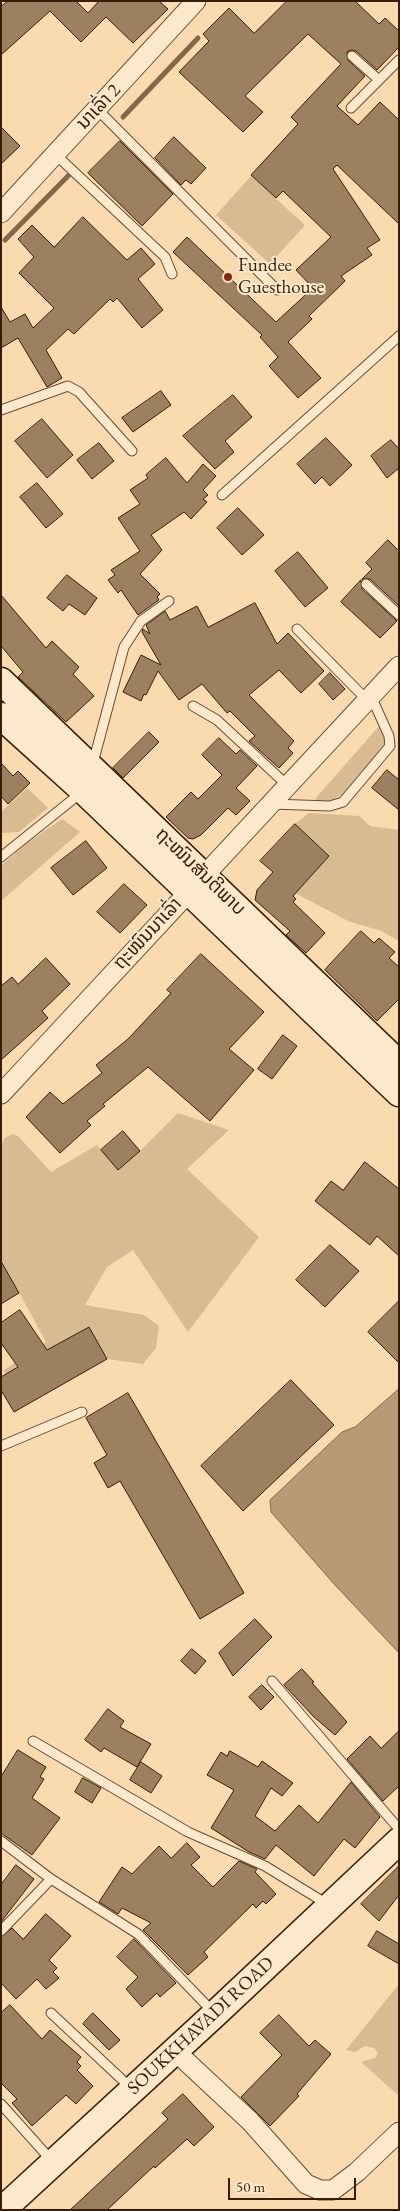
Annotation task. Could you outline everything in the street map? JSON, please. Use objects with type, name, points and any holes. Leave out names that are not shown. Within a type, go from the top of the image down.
[{"type":"street","name":"ນາເລົ່າ 2","points":[[1,213],[196,1]]},
{"type":"street","name":"ຖະໜົນນາເລົ່າ","points":[[1,1094],[399,666]]},
{"type":"street","name":"ຖະໜົນສັນຕິພາບ","points":[[1,681],[88,779],[196,883],[399,1093]]},
{"type":"street","name":"ຖະໜົນສັນຕິພາບ","points":[[1,716],[88,779]]},
{"type":"street","name":"ຖະໜົນສັນຕິພາບ","points":[[196,883],[399,1064]]},
{"type":"street","name":"SOUKKHAVADI ROAD","points":[[2,2210],[399,1841]]},
{"type":"street","points":[[175,2051],[250,2121],[306,2184],[320,2190],[333,2190],[357,2172],[399,2132]]},
{"type":"lane","points":[[352,56],[378,80]]},
{"type":"lane","points":[[351,108],[399,60]]},
{"type":"lane","points":[[97,109],[278,290]]},
{"type":"lane","points":[[55,154],[165,257],[172,274]]},
{"type":"lane","points":[[222,495],[399,336]]},
{"type":"lane","points":[[1,410],[68,386],[79,392],[132,450]]},
{"type":"lane","points":[[366,584],[399,615]]},
{"type":"lane","points":[[1,857],[88,779],[124,647],[140,621],[169,601]]},
{"type":"lane","points":[[269,804],[330,806],[342,802],[390,746],[388,736],[369,698],[297,629]]},
{"type":"lane","points":[[193,706],[217,720],[287,785]]},
{"type":"lane","points":[[1,1446],[82,1412]]},
{"type":"lane","points":[[272,1681],[399,1829]]},
{"type":"lane","points":[[33,1741],[188,1832],[265,1866],[330,1906]]},
{"type":"lane","points":[[1,1841],[51,1879],[138,1934],[215,2014]]},
{"type":"lane","points":[[1,1931],[51,1879]]},
{"type":"lane","points":[[51,2012],[133,2090]]},
{"type":"lane","points":[[1,2104],[54,2163]]},
{"type":"shaded area","points":[[251,176],[305,225],[270,264],[216,215]]},
{"type":"shaded area","points":[[381,724],[387,735],[386,748],[347,793],[329,801],[319,802],[315,799]]},
{"type":"shaded area","points":[[27,788],[48,808],[19,832],[1,833],[1,812]]},
{"type":"shaded area","points":[[309,813],[359,816],[370,826],[399,830],[399,941],[381,931],[348,921],[295,893],[329,856],[295,824]]},
{"type":"shaded area","points":[[62,819],[80,832],[1,901],[1,866],[27,843]]},
{"type":"shaded area","points":[[178,1113],[229,1130],[187,1169],[259,1237],[188,1332],[133,1250],[107,1267],[85,1305],[144,1315],[159,1326],[156,1348],[143,1364],[107,1359],[89,1327],[5,1375],[4,1370],[46,1342],[1,1259],[1,1148],[4,1138],[13,1134],[19,1137],[51,1172],[97,1145],[118,1170]]},
{"type":"shaded area","points":[[399,1389],[399,1653],[335,1585],[271,1512],[270,1500],[342,1432],[355,1427]]},
{"type":"shaded area","points":[[399,1984],[399,2096],[361,2062],[375,2058],[378,2053],[374,2048],[365,2046],[355,2052],[346,2050]]},
{"type":"building","points":[[8,1],[76,1],[88,13],[99,1],[159,1],[168,9],[133,43],[106,17],[81,42],[50,11],[1,55],[1,7]]},
{"type":"building","points":[[287,1],[355,1],[379,24],[385,18],[399,31],[399,47],[377,70],[356,51],[351,50],[347,52],[348,60],[365,76],[337,106],[358,125],[380,102],[399,120],[399,224],[337,165],[333,169],[380,240],[367,248],[372,255],[341,276],[345,281],[309,316],[312,319],[288,342],[321,378],[298,398],[269,366],[278,357],[260,337],[262,335],[173,252],[187,237],[276,322],[313,288],[296,270],[331,237],[283,191],[276,198],[251,175],[298,124],[291,117],[341,64],[308,34],[245,96],[263,112],[243,132],[179,72],[209,41],[203,34],[229,8],[254,33]]},
{"type":"building","points":[[1,127],[20,146],[1,164]]},
{"type":"building","points":[[174,137],[206,168],[191,184],[186,180],[181,185],[155,158]]},
{"type":"building","points":[[120,141],[173,194],[142,226],[88,173]]},
{"type":"building","points":[[83,217],[127,260],[141,248],[155,264],[138,279],[163,310],[142,328],[117,298],[113,302],[110,299],[74,334],[68,329],[46,350],[62,378],[47,387],[18,338],[1,348],[1,307],[10,322],[25,314],[33,328],[54,308],[19,273],[34,257],[18,239],[32,225],[54,247]]},
{"type":"building","points":[[161,391],[171,405],[133,432],[122,418]]},
{"type":"building","points":[[233,395],[252,417],[225,441],[234,452],[215,469],[183,436]]},
{"type":"building","points":[[42,419],[73,455],[47,478],[15,441]]},
{"type":"building","points":[[326,438],[352,465],[330,486],[322,477],[315,484],[297,464]]},
{"type":"building","points":[[391,440],[399,449],[399,468],[387,478],[371,456]]},
{"type":"building","points":[[99,443],[114,461],[92,479],[77,460]]},
{"type":"building","points":[[166,458],[187,483],[203,464],[216,476],[203,490],[208,495],[203,499],[207,502],[191,519],[184,512],[151,535],[162,550],[140,574],[160,594],[157,597],[159,600],[138,615],[121,590],[118,593],[108,580],[115,575],[111,570],[140,551],[118,518],[140,504],[130,490],[148,478],[146,475]]},
{"type":"building","points":[[37,483],[63,514],[46,528],[20,497]]},
{"type":"building","points":[[238,508],[264,535],[242,555],[217,528]]},
{"type":"building","points":[[388,540],[399,551],[399,606],[370,579],[362,579],[372,569],[366,563]]},
{"type":"building","points":[[298,552],[328,588],[305,607],[275,571]]},
{"type":"building","points":[[67,575],[97,598],[85,615],[69,604],[63,611],[47,598]]},
{"type":"building","points":[[361,580],[362,589],[397,621],[380,638],[341,602]]},
{"type":"building","points":[[1,595],[46,648],[52,641],[79,667],[73,674],[94,696],[66,722],[18,677],[23,672],[1,646]]},
{"type":"building","points":[[255,603],[277,644],[288,633],[324,671],[301,693],[279,670],[249,695],[294,741],[288,748],[293,753],[279,768],[249,741],[255,736],[230,711],[227,713],[202,684],[179,700],[158,671],[141,701],[123,692],[141,655],[161,665],[142,632],[143,629],[150,634],[146,625],[165,611],[170,620],[197,606],[208,627]]},
{"type":"building","points":[[330,673],[345,689],[333,700],[319,684]]},
{"type":"building","points":[[149,732],[159,742],[123,778],[113,768]]},
{"type":"building","points":[[219,738],[236,754],[240,750],[257,766],[236,788],[250,801],[236,815],[228,808],[201,835],[193,839],[188,838],[166,817],[191,792],[198,799],[222,775],[202,755]]},
{"type":"building","points":[[1,763],[13,776],[18,771],[30,783],[8,804],[1,796]]},
{"type":"building","points":[[387,770],[399,780],[399,810],[372,788]]},
{"type":"building","points":[[295,824],[329,856],[293,896],[296,899],[293,902],[325,933],[306,953],[286,935],[290,931],[255,900],[257,890],[273,872],[260,861]]},
{"type":"building","points":[[86,841],[107,868],[73,895],[51,868]]},
{"type":"building","points":[[124,884],[147,905],[120,933],[97,912]]},
{"type":"building","points":[[361,931],[374,943],[379,938],[395,952],[389,958],[399,967],[399,999],[377,1021],[325,970]]},
{"type":"building","points":[[201,954],[264,1012],[229,1049],[254,1070],[210,1121],[148,1067],[103,1104],[105,1106],[87,1121],[91,1125],[60,1153],[26,1117],[50,1092],[63,1104],[102,1073],[96,1065],[128,1039],[171,993],[167,990]]},
{"type":"building","points":[[46,958],[70,984],[42,1011],[48,1018],[1,1060],[1,986],[12,977],[18,984]]},
{"type":"building","points":[[283,1035],[297,1046],[272,1079],[258,1069]]},
{"type":"building","points":[[123,1131],[140,1151],[118,1170],[101,1150]]},
{"type":"building","points":[[365,1162],[399,1189],[399,1256],[377,1236],[370,1245],[315,1201],[331,1181],[343,1190]]},
{"type":"building","points":[[330,1245],[359,1271],[325,1307],[296,1280]]},
{"type":"building","points":[[1,1261],[19,1293],[1,1304]]},
{"type":"building","points":[[399,1301],[399,1363],[368,1332]]},
{"type":"building","points":[[20,1310],[47,1350],[89,1327],[107,1359],[14,1412],[1,1390],[1,1377],[18,1367],[1,1343],[1,1323]]},
{"type":"building","points":[[291,1380],[334,1425],[243,1511],[201,1466]]},
{"type":"building","points":[[128,1393],[244,1593],[200,1619],[120,1481],[108,1488],[94,1463],[107,1455],[86,1418]]},
{"type":"building","points":[[255,1619],[272,1637],[233,1676],[219,1653]]},
{"type":"building","points":[[192,1649],[206,1661],[195,1674],[181,1661]]},
{"type":"building","points":[[302,1669],[347,1722],[335,1735],[314,1717],[284,1685]]},
{"type":"building","points":[[262,1685],[274,1697],[261,1710],[249,1697]]},
{"type":"building","points":[[108,1709],[124,1721],[120,1727],[151,1744],[137,1767],[104,1748],[101,1752],[85,1740]]},
{"type":"building","points":[[399,1731],[399,1786],[383,1801],[347,1759],[370,1736],[381,1748]]},
{"type":"building","points":[[18,1750],[46,1767],[40,1777],[44,1779],[32,1798],[60,1818],[32,1855],[1,1833],[1,1777]]},
{"type":"building","points":[[230,1751],[258,1767],[262,1761],[293,1783],[282,1796],[271,1788],[255,1816],[275,1831],[299,1805],[318,1823],[351,1782],[380,1817],[355,1848],[344,1839],[314,1876],[276,1845],[265,1859],[249,1852],[211,1828],[234,1790],[207,1775],[221,1752],[227,1756]]},
{"type":"building","points":[[141,1762],[162,1776],[151,1793],[130,1780]]},
{"type":"building","points":[[83,1778],[101,1788],[92,1803],[75,1792]]},
{"type":"building","points":[[187,1843],[200,1857],[191,1865],[213,1887],[239,1861],[257,1869],[255,1872],[276,1894],[266,1904],[263,1901],[256,1908],[253,1904],[204,1952],[208,1957],[188,1975],[143,1930],[151,1923],[122,1908],[118,1914],[99,1902],[122,1867],[132,1874],[159,1846],[171,1858]]},
{"type":"building","points":[[16,1865],[34,1879],[1,1922],[1,1885]]},
{"type":"building","points":[[399,1866],[399,1895],[379,1921],[361,1904]]},
{"type":"building","points":[[46,1914],[71,1936],[49,1960],[57,1968],[53,1972],[59,1978],[46,1989],[37,1979],[16,1999],[1,1983],[1,1937],[12,1928],[23,1939]]},
{"type":"building","points":[[377,1931],[399,1944],[399,1964],[368,1946]]},
{"type":"building","points":[[134,1939],[176,1983],[160,1997],[157,1993],[142,2007],[126,1989],[138,1977],[117,1957]]},
{"type":"building","points":[[10,2005],[42,2039],[50,2030],[81,2057],[77,2062],[81,2066],[77,2070],[93,2086],[76,2104],[66,2095],[32,2126],[12,2103],[17,2099],[1,2083],[1,2013]]},
{"type":"building","points":[[93,2013],[120,2040],[109,2050],[83,2024]]},
{"type":"building","points":[[279,2015],[309,2046],[315,2040],[331,2054],[297,2094],[299,2096],[270,2126],[241,2097],[282,2055],[260,2033]]},
{"type":"building","points":[[183,2094],[214,2127],[194,2146],[187,2139],[155,2168],[154,2166],[107,2210],[70,2210],[168,2119],[162,2113]]},
{"type":"waterway","points":[[123,117],[198,38]]},
{"type":"waterway","points":[[5,240],[69,175]]},
{"type":"place","name":"Fundee Guesthouse","points":[[228,277]]}]
